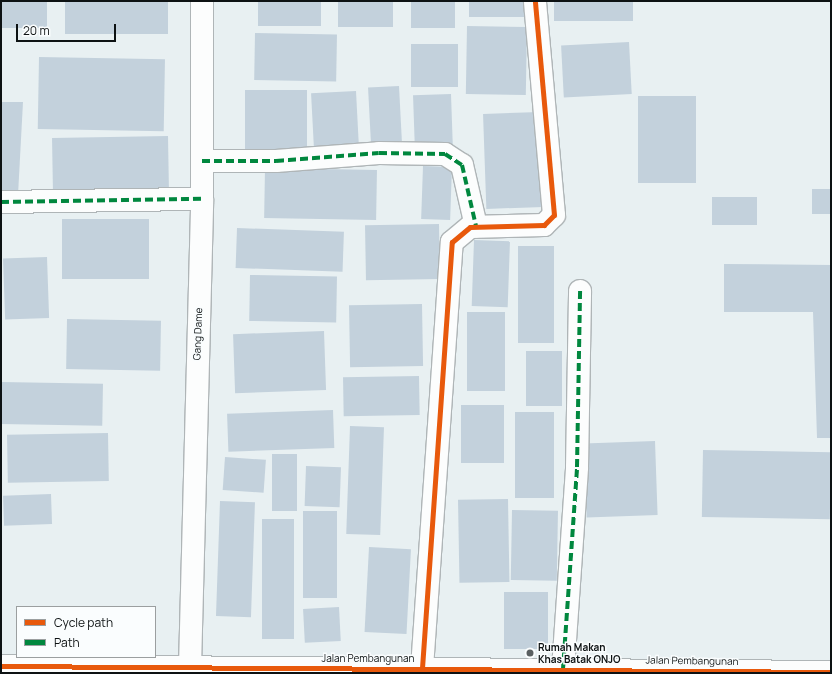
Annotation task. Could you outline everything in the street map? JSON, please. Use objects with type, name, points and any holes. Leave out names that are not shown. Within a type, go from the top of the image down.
[{"type":"street","name":"Gang Dame","points":[[190,667],[202,199],[202,1]]},
{"type":"street","points":[[422,668],[450,254],[457,236],[476,226],[544,225],[554,215],[535,1]]},
{"type":"street","points":[[202,161],[276,161],[379,153],[445,154],[462,165],[476,226]]},
{"type":"street","points":[[1,202],[202,199]]},
{"type":"street","points":[[563,669],[576,468],[580,291]]},
{"type":"street","name":"Jalan Pembangunan","points":[[1,666],[831,672]]},
{"type":"building","points":[[1,1],[47,1],[47,28],[1,28]]},
{"type":"building","points":[[65,1],[168,1],[168,34],[65,34]]},
{"type":"building","points":[[258,1],[321,1],[321,26],[258,26]]},
{"type":"building","points":[[338,1],[393,1],[393,27],[338,27]]},
{"type":"building","points":[[411,1],[455,1],[455,28],[411,28]]},
{"type":"building","points":[[469,1],[525,1],[525,17],[469,17]]},
{"type":"building","points":[[554,1],[633,1],[633,21],[554,21]]},
{"type":"building","points":[[467,26],[527,27],[526,95],[466,94]]},
{"type":"building","points":[[255,33],[337,34],[336,81],[254,80]]},
{"type":"building","points":[[629,42],[632,94],[564,97],[561,46]]},
{"type":"building","points":[[411,44],[458,44],[458,87],[411,87]]},
{"type":"building","points":[[39,57],[165,59],[164,131],[38,129]]},
{"type":"building","points":[[399,86],[402,144],[371,146],[368,88]]},
{"type":"building","points":[[245,90],[307,90],[307,150],[245,150]]},
{"type":"building","points":[[356,91],[359,151],[314,153],[311,93]]},
{"type":"building","points":[[451,94],[453,147],[415,148],[413,95]]},
{"type":"building","points":[[638,96],[696,96],[696,183],[638,183]]},
{"type":"building","points":[[1,102],[23,102],[18,195],[1,195]]},
{"type":"building","points":[[540,112],[543,207],[486,209],[483,114]]},
{"type":"building","points":[[168,136],[169,189],[53,191],[52,138]]},
{"type":"building","points":[[423,166],[452,167],[450,220],[421,219]]},
{"type":"building","points":[[265,168],[377,170],[376,220],[264,218]]},
{"type":"building","points":[[812,189],[831,189],[831,214],[812,214]]},
{"type":"building","points":[[712,197],[757,197],[757,225],[712,225]]},
{"type":"building","points":[[62,219],[149,219],[149,279],[62,279]]},
{"type":"building","points":[[439,224],[440,279],[366,280],[365,225]]},
{"type":"building","points":[[237,228],[344,232],[343,272],[236,268]]},
{"type":"building","points":[[474,240],[510,241],[508,307],[472,306]]},
{"type":"building","points":[[518,246],[554,246],[554,343],[518,343]]},
{"type":"building","points":[[47,257],[49,318],[5,319],[3,259]]},
{"type":"building","points":[[724,264],[831,265],[831,438],[817,438],[813,312],[724,312]]},
{"type":"building","points":[[250,275],[337,277],[336,323],[249,321]]},
{"type":"building","points":[[422,304],[423,366],[350,367],[349,305]]},
{"type":"building","points":[[467,312],[505,312],[505,391],[467,391]]},
{"type":"building","points":[[67,319],[161,321],[160,371],[66,369]]},
{"type":"building","points":[[324,331],[326,390],[235,393],[233,334]]},
{"type":"building","points":[[526,351],[562,351],[562,406],[526,406]]},
{"type":"building","points":[[419,376],[420,415],[344,416],[343,377]]},
{"type":"building","points":[[1,382],[103,384],[102,426],[1,424]]},
{"type":"building","points":[[461,405],[504,405],[504,463],[461,463]]},
{"type":"building","points":[[333,410],[334,448],[228,452],[227,414]]},
{"type":"building","points":[[515,412],[554,412],[554,498],[515,498]]},
{"type":"building","points":[[350,426],[384,427],[380,535],[346,534]]},
{"type":"building","points":[[108,433],[109,481],[8,483],[7,435]]},
{"type":"building","points":[[655,441],[658,515],[587,517],[584,443]]},
{"type":"building","points":[[703,450],[831,452],[830,519],[702,517]]},
{"type":"building","points":[[272,454],[297,454],[297,511],[272,511]]},
{"type":"building","points":[[225,457],[266,460],[264,493],[223,490]]},
{"type":"building","points":[[306,466],[341,467],[340,507],[305,506]]},
{"type":"building","points":[[51,494],[52,524],[4,526],[3,496]]},
{"type":"building","points":[[508,499],[509,582],[459,583],[458,500]]},
{"type":"building","points":[[220,501],[255,502],[251,617],[216,616]]},
{"type":"building","points":[[512,510],[558,511],[557,581],[511,580]]},
{"type":"building","points":[[303,511],[337,511],[337,598],[303,598]]},
{"type":"building","points":[[262,519],[294,519],[294,639],[262,639]]},
{"type":"building","points":[[369,547],[411,549],[406,634],[365,632]]},
{"type":"building","points":[[504,592],[548,592],[548,649],[504,649]]},
{"type":"building","points":[[339,607],[341,641],[305,643],[303,609]]},
{"type":"marked path","points":[[202,161],[276,161],[379,153],[445,154],[462,165],[476,226]]},
{"type":"marked path","points":[[1,202],[202,199]]},
{"type":"marked path","points":[[563,669],[577,467],[580,291]]},
{"type":"cycle path","points":[[422,668],[452,242],[470,227],[544,225],[554,215],[535,1]]},
{"type":"cycle path","points":[[1,666],[831,672]]},
{"type":"place","name":"Rumah Makan Khas Batak ONJO","points":[[530,653]]}]
